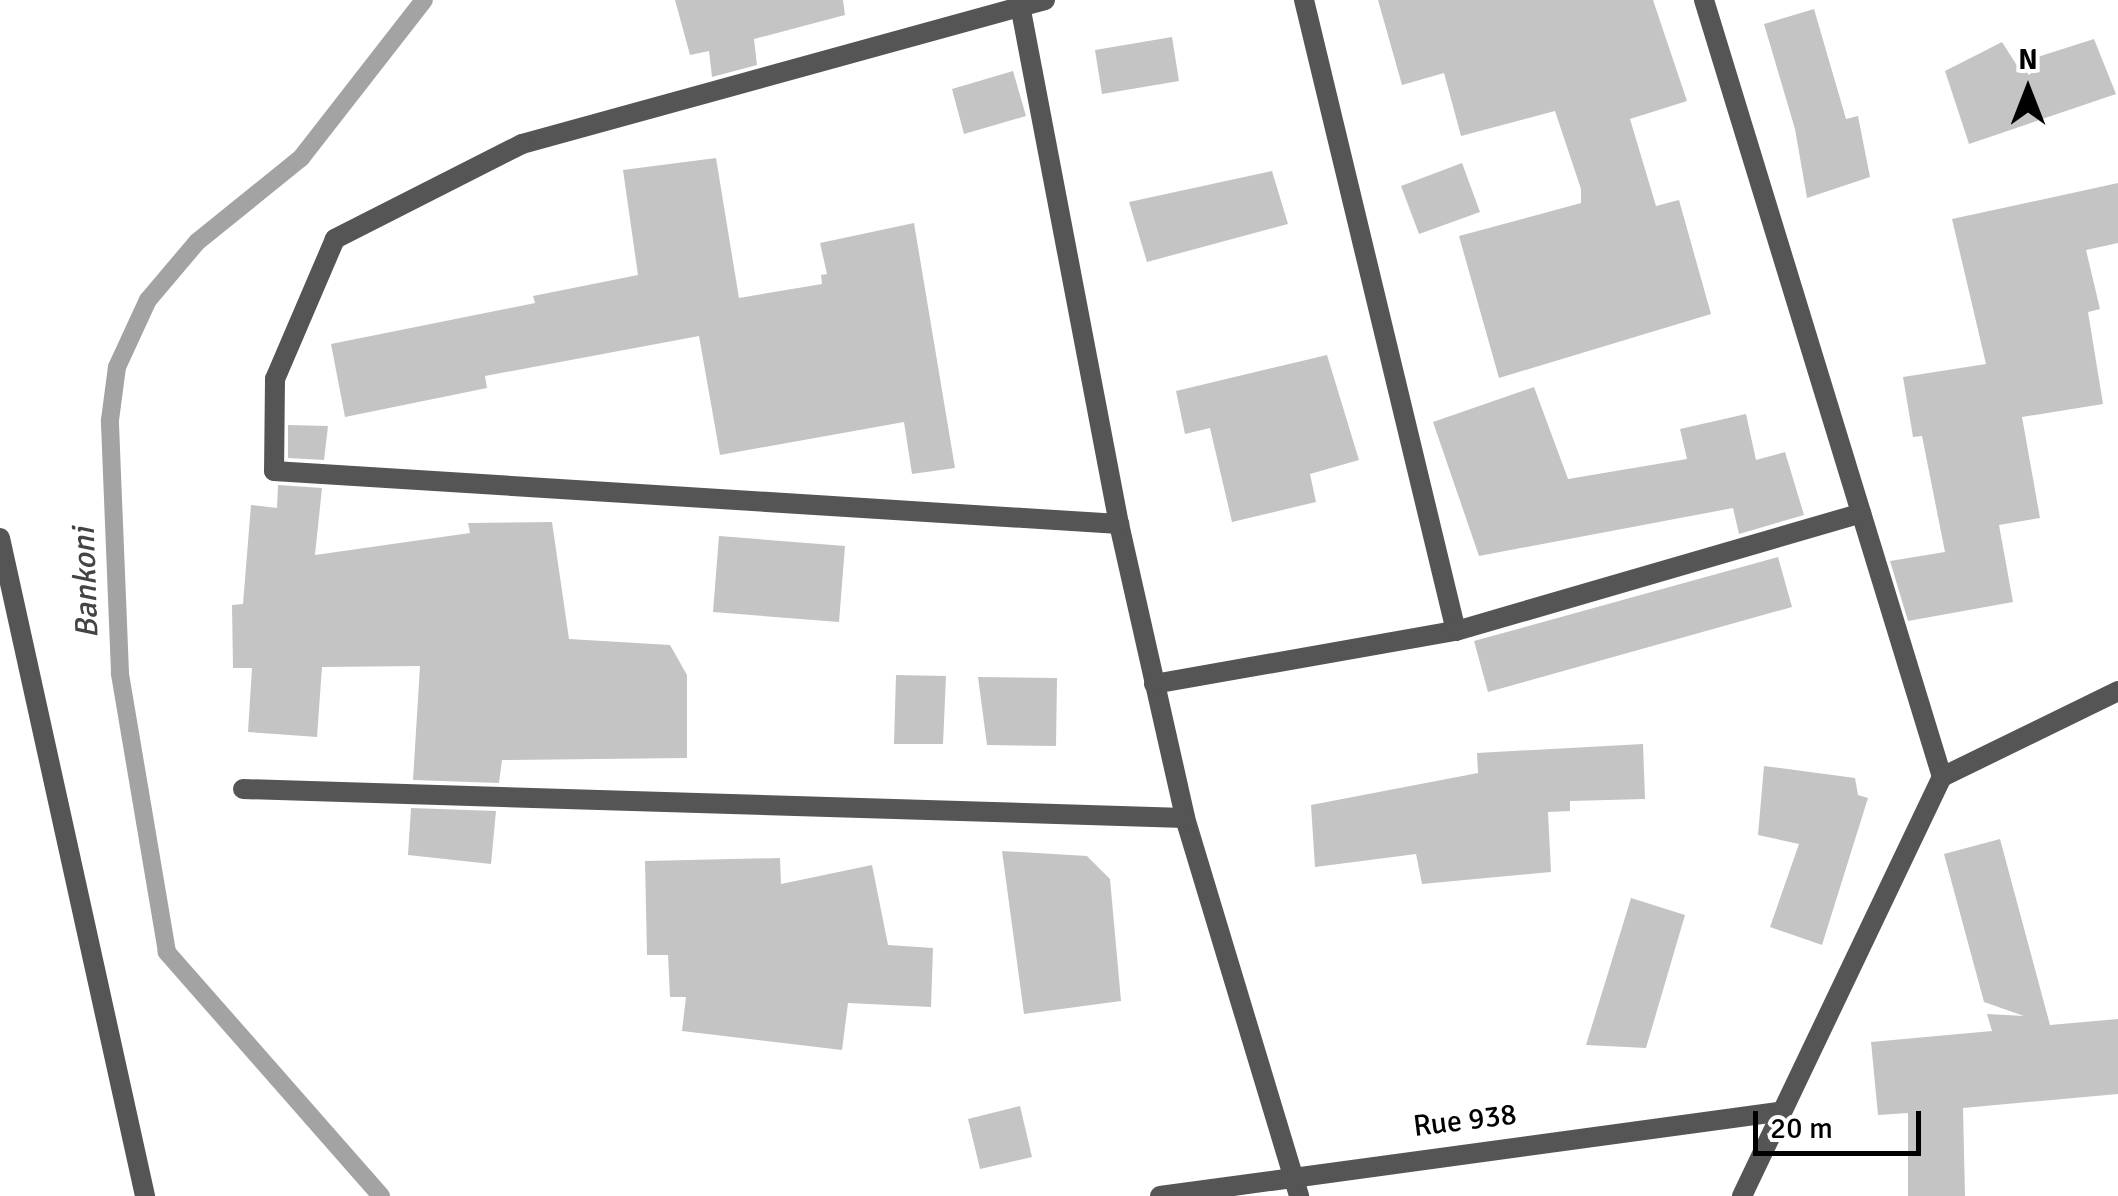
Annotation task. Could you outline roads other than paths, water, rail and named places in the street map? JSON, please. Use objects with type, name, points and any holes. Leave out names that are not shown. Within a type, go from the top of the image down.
[{"type":"street","points":[[1044,0],[1020,2],[522,144],[336,240],[275,379],[274,471],[1118,524]]},
{"type":"street","points":[[1304,0],[1456,631]]},
{"type":"street","points":[[1704,0],[1942,777]]},
{"type":"street","points":[[1020,2],[1118,524],[1184,818],[1299,1196]]},
{"type":"street","points":[[1154,684],[1456,631],[1861,513]]},
{"type":"street","points":[[0,538],[145,1196]]},
{"type":"street","points":[[1742,1196],[1778,1112],[1942,777],[2118,691]]},
{"type":"street","points":[[243,788],[1184,818]]},
{"type":"street","name":"Rue 938","points":[[1160,1196],[1294,1173],[1778,1112]]},
{"type":"waterway","name":"Bankoni","points":[[381,1196],[167,952],[120,673],[110,420],[117,367],[148,300],[197,242],[301,158],[424,0]]}]
